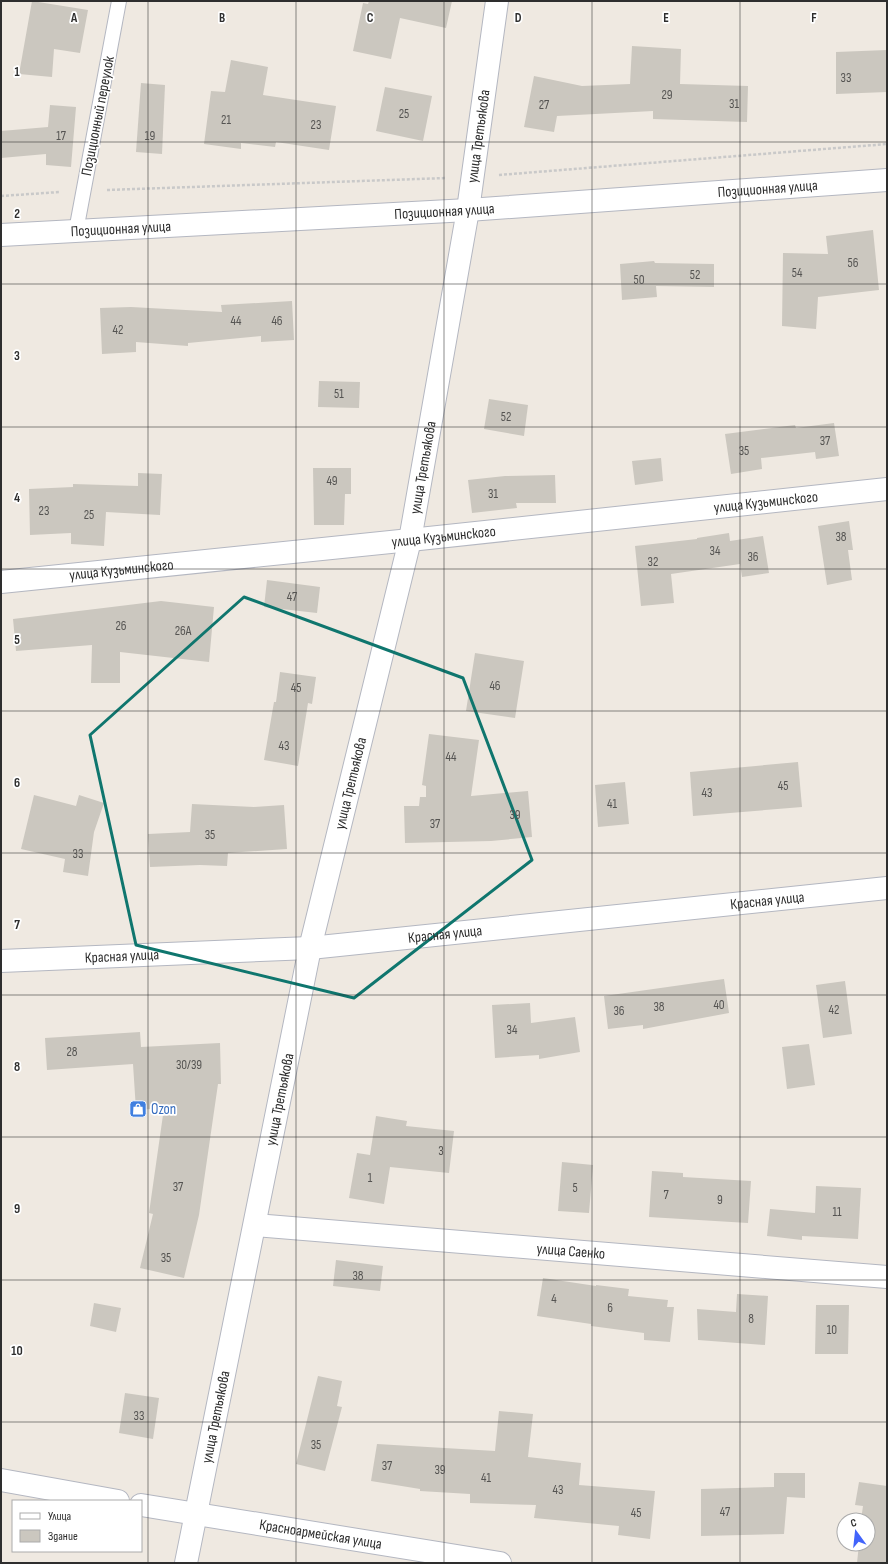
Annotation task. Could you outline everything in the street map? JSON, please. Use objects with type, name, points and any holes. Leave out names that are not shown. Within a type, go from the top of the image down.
[{"type":"street","name":"улица Третьякова","points":[[186,1563],[310,948],[410,540],[468,210],[497,1]]},
{"type":"street","name":"Позиционная улица","points":[[1,235],[468,210],[887,180]]},
{"type":"street","name":"улица Кузьминского","points":[[1,582],[887,489]]},
{"type":"street","name":"Красная улица","points":[[1,961],[310,948],[887,888]]},
{"type":"street","name":"улица Саенко","points":[[255,1225],[887,1278]]},
{"type":"street","points":[[1,1480],[112,1500]]},
{"type":"street","name":"Красноармейская улица","points":[[142,1505],[500,1563]]},
{"type":"lane","name":"Позиционный переулок","points":[[76,231],[119,1]]},
{"type":"highlighted area","points":[[244,597],[463,678],[532,860],[354,998],[136,945],[90,735]]},
{"type":"building","points":[[32,1],[88,10],[80,53],[54,49],[52,77],[19,74]]},
{"type":"building","points":[[369,1],[452,1],[446,28],[400,18],[391,59],[353,51],[363,3],[368,4]]},
{"type":"building","points":[[632,46],[681,49],[680,84],[748,86],[747,122],[653,119],[653,111],[557,116],[554,132],[524,127],[534,76],[582,86],[630,84]]},
{"type":"building","points":[[887,50],[887,92],[836,94],[836,52]]},
{"type":"building","points":[[231,60],[268,67],[263,95],[336,106],[329,150],[276,142],[275,147],[241,143],[241,149],[204,144],[211,91],[225,92]]},
{"type":"building","points":[[141,83],[165,85],[162,154],[136,152]]},
{"type":"building","points":[[385,87],[432,96],[423,141],[376,131]]},
{"type":"building","points":[[50,105],[76,107],[71,167],[46,165],[46,154],[1,158],[1,131],[48,127]]},
{"type":"building","points":[[873,230],[879,290],[818,297],[816,329],[782,326],[783,253],[828,254],[826,236]]},
{"type":"building","points":[[654,261],[655,263],[714,264],[714,287],[656,286],[657,297],[622,300],[620,264]]},
{"type":"building","points":[[292,301],[294,340],[261,342],[261,336],[188,343],[188,346],[136,342],[136,352],[102,354],[100,308],[131,307],[222,312],[221,305]]},
{"type":"building","points":[[319,381],[360,382],[359,408],[318,407]]},
{"type":"building","points":[[489,399],[528,405],[524,436],[484,429]]},
{"type":"building","points":[[834,423],[839,456],[816,459],[815,452],[761,458],[762,469],[731,474],[725,434],[795,425],[796,428]]},
{"type":"building","points":[[661,458],[663,481],[635,485],[632,461]]},
{"type":"building","points":[[313,468],[351,468],[351,494],[345,494],[344,525],[314,525]]},
{"type":"building","points":[[138,473],[162,474],[160,515],[106,512],[104,546],[71,544],[71,533],[30,535],[29,489],[73,487],[73,484],[138,486]]},
{"type":"building","points":[[555,475],[556,503],[516,503],[517,508],[472,513],[468,480],[505,476]]},
{"type":"building","points":[[849,521],[853,550],[848,550],[852,580],[827,585],[818,526]]},
{"type":"building","points":[[729,533],[730,541],[763,536],[769,573],[742,577],[740,564],[671,574],[674,603],[641,606],[635,546],[697,539]]},
{"type":"building","points":[[267,580],[320,587],[317,613],[264,607]]},
{"type":"building","points":[[161,601],[214,607],[209,662],[120,652],[120,683],[91,683],[92,645],[16,651],[13,619]]},
{"type":"building","points":[[475,653],[524,661],[515,718],[466,711]]},
{"type":"building","points":[[280,672],[316,677],[312,704],[308,703],[298,766],[264,760],[274,702],[276,702]]},
{"type":"building","points":[[429,734],[479,740],[471,796],[528,791],[532,837],[491,841],[405,843],[404,806],[419,806],[420,797],[426,797],[426,786],[422,785]]},
{"type":"building","points":[[798,762],[802,807],[693,816],[690,772]]},
{"type":"building","points":[[625,782],[629,824],[598,827],[595,785]]},
{"type":"building","points":[[34,795],[76,806],[79,795],[104,803],[94,832],[88,876],[63,872],[65,859],[21,849]]},
{"type":"building","points":[[192,804],[254,807],[284,805],[287,849],[228,853],[227,866],[200,865],[150,867],[148,834],[190,832]]},
{"type":"building","points":[[724,979],[729,1013],[643,1029],[643,1025],[608,1029],[604,996]]},
{"type":"building","points":[[845,981],[852,1034],[823,1038],[816,985]]},
{"type":"building","points":[[530,1003],[531,1023],[575,1017],[580,1052],[539,1059],[539,1055],[495,1058],[492,1005]]},
{"type":"building","points":[[140,1032],[141,1047],[220,1043],[221,1084],[218,1084],[199,1215],[184,1278],[140,1268],[153,1214],[149,1213],[164,1108],[136,1110],[133,1064],[47,1070],[45,1038]]},
{"type":"building","points":[[809,1044],[815,1085],[787,1089],[782,1047]]},
{"type":"building","points":[[376,1116],[407,1121],[406,1126],[454,1131],[449,1173],[390,1167],[384,1204],[349,1198],[357,1153],[370,1155]]},
{"type":"building","points":[[562,1162],[593,1165],[589,1213],[558,1211]]},
{"type":"building","points":[[652,1171],[683,1173],[683,1177],[751,1181],[748,1223],[649,1217]]},
{"type":"building","points":[[816,1186],[861,1188],[858,1239],[802,1236],[802,1240],[767,1236],[770,1209],[815,1213]]},
{"type":"building","points":[[336,1260],[383,1266],[380,1291],[333,1286]]},
{"type":"building","points":[[543,1278],[596,1286],[629,1289],[628,1296],[668,1300],[667,1307],[674,1307],[670,1342],[644,1340],[644,1333],[591,1326],[591,1324],[537,1316]]},
{"type":"building","points":[[737,1294],[768,1296],[765,1345],[698,1340],[697,1309],[736,1312]]},
{"type":"building","points":[[94,1303],[121,1308],[116,1332],[90,1326]]},
{"type":"building","points":[[816,1305],[849,1305],[848,1354],[815,1354]]},
{"type":"building","points":[[318,1376],[342,1381],[337,1406],[342,1407],[325,1471],[296,1464]]},
{"type":"building","points":[[125,1393],[159,1398],[153,1439],[119,1433]]},
{"type":"building","points":[[499,1411],[533,1414],[528,1457],[581,1463],[579,1485],[655,1491],[650,1539],[618,1535],[619,1526],[534,1518],[536,1505],[470,1503],[470,1494],[420,1491],[420,1489],[371,1481],[377,1444],[495,1451]]},
{"type":"building","points":[[774,1473],[805,1473],[805,1498],[787,1497],[784,1534],[701,1536],[701,1489],[774,1487]]},
{"type":"building","points":[[859,1482],[887,1486],[887,1563],[857,1563],[858,1552],[876,1552],[876,1512],[862,1512],[863,1506],[855,1505]]},
{"type":"place","name":"Ozon","points":[[138,1109]]}]
